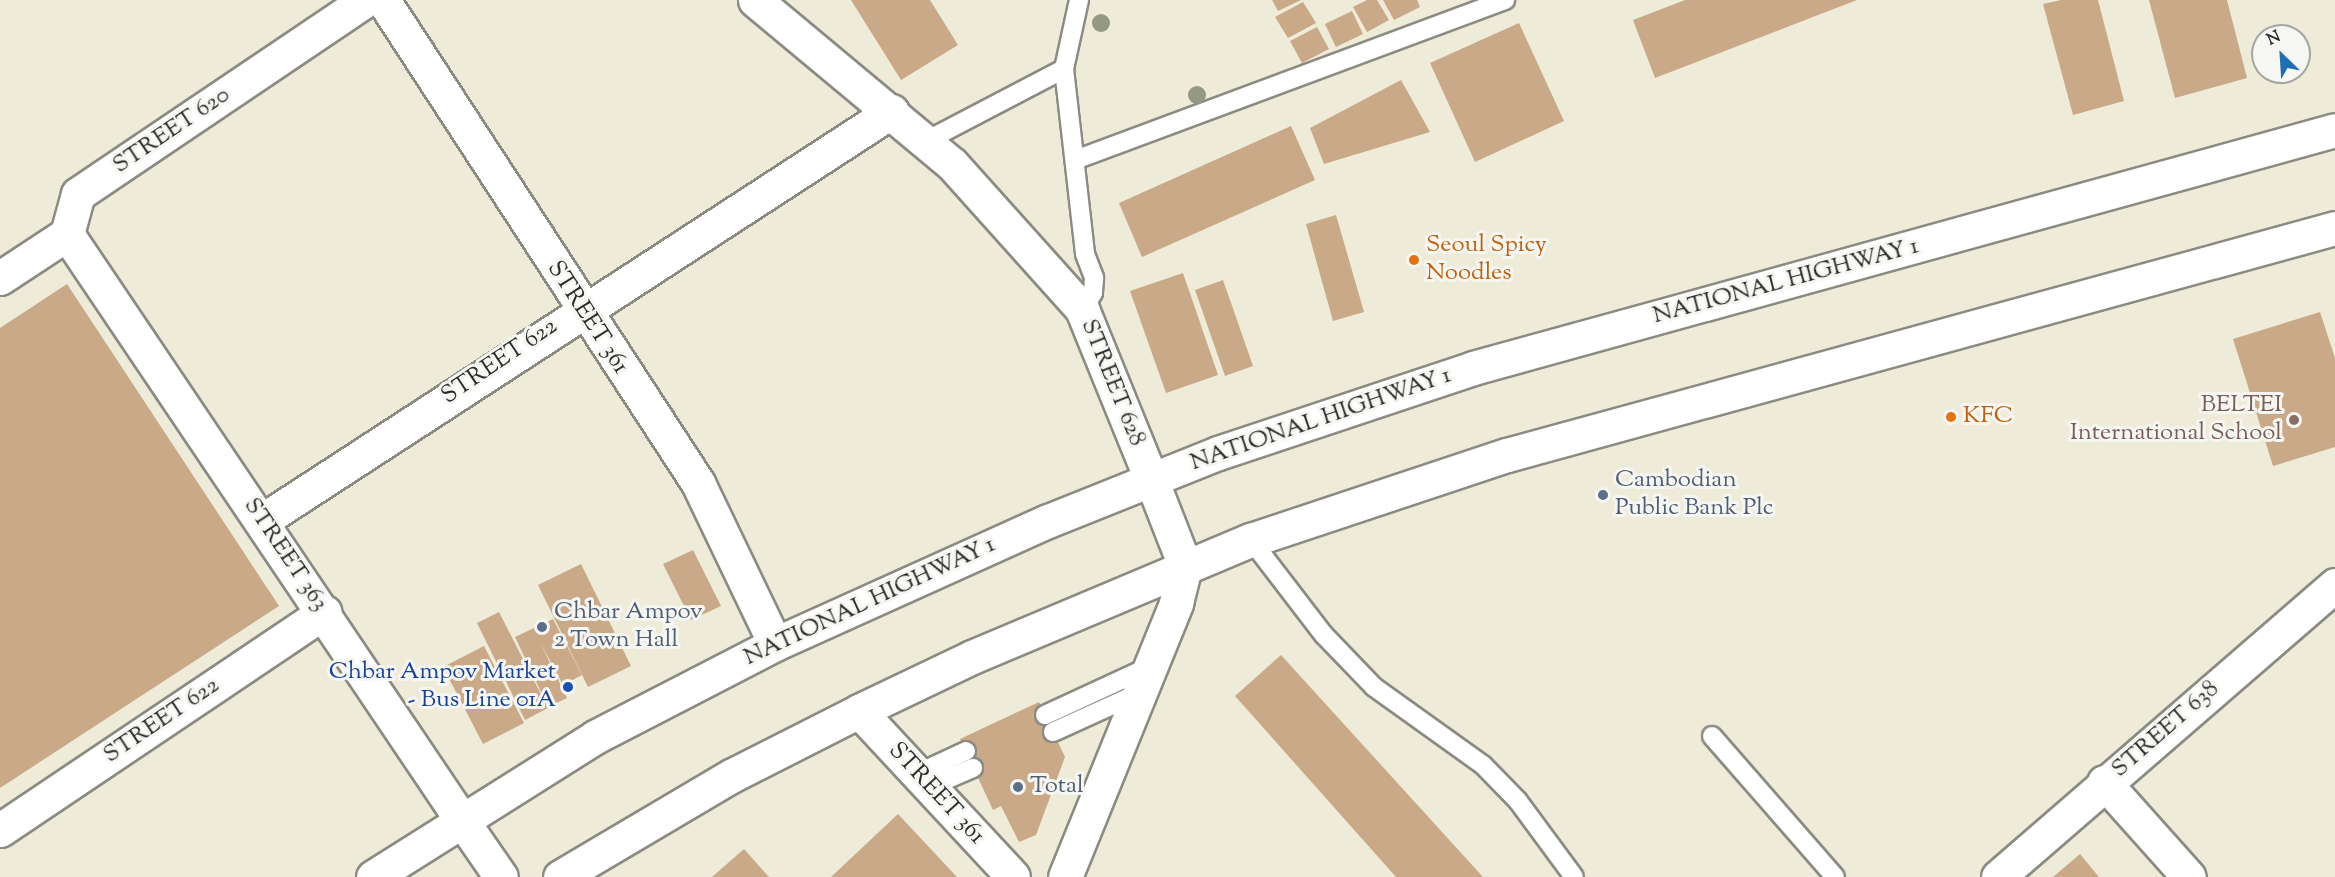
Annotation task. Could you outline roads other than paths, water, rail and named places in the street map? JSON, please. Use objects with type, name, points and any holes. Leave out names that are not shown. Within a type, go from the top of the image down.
[{"type":"main road","name":"STREET 620","points":[[68,234],[78,194],[366,0]]},
{"type":"main road","name":"STREET 361","points":[[383,0],[580,309],[698,483],[774,644]]},
{"type":"main road","name":"STREET 628","points":[[755,0],[892,111],[994,205],[1082,309],[1185,566]]},
{"type":"main road","name":"STREET 622","points":[[263,520],[580,309],[892,111]]},
{"type":"main road","name":"NATIONAL HIGHWAY 1","points":[[374,877],[461,819],[595,736],[774,644],[1151,479],[1473,368],[2335,130]]},
{"type":"main road","points":[[560,877],[731,776],[859,711],[1185,566],[1251,540],[1508,455],[2335,228]]},
{"type":"main road","points":[[0,278],[68,234]]},
{"type":"main road","name":"STREET 363","points":[[68,234],[263,520],[501,877]]},
{"type":"main road","points":[[1065,877],[1144,680],[1185,566]]},
{"type":"main road","name":"STREET 638","points":[[1998,877],[2104,782],[2335,585]]},
{"type":"main road","name":"STREET 622","points":[[0,830],[324,612]]},
{"type":"main road","name":"STREET 361","points":[[859,711],[1013,877]]},
{"type":"main road","points":[[2104,782],[2189,877]]},
{"type":"lane","points":[[1079,0],[1064,69],[1085,255],[1094,278],[1082,309]]},
{"type":"lane","points":[[1075,160],[1505,0]]},
{"type":"lane","points":[[926,141],[1064,69]]},
{"type":"lane","points":[[1251,540],[1324,635],[1374,687],[1483,765],[1518,801],[1574,877]]},
{"type":"lane","points":[[1045,715],[1144,680]]},
{"type":"lane","points":[[1053,732],[1144,680]]},
{"type":"lane","points":[[1712,736],[1835,877]]},
{"type":"lane","points":[[923,781],[970,760]]},
{"type":"place","name":"Seoul Spicy Noodles","points":[[1414,260]]},
{"type":"place","name":"KFC","points":[[1951,417]]},
{"type":"place","name":"BELTEI International School","points":[[2294,420]]},
{"type":"place","name":"Cambodian Public Bank Plc","points":[[1603,495]]},
{"type":"place","name":"Chbar Ampov 2 Town Hall","points":[[542,627]]},
{"type":"place","name":"Chbar Ampov Market - Bus Line 01A","points":[[568,687]]},
{"type":"place","name":"Total","points":[[1018,787]]}]
